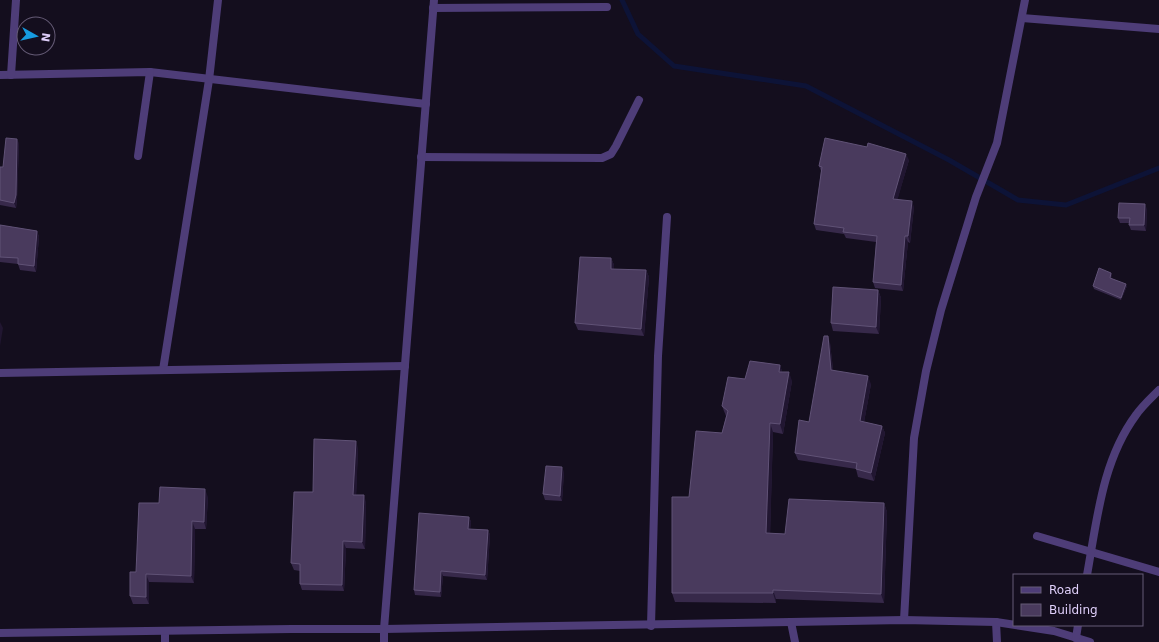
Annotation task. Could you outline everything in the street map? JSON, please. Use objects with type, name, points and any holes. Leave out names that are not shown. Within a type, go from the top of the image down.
[{"type":"street","points":[[11,75],[16,0]]},
{"type":"street","points":[[163,370],[209,80],[218,0]]},
{"type":"street","points":[[904,620],[914,438],[926,371],[941,310],[976,196],[996,143],[1025,0]]},
{"type":"street","points":[[384,642],[433,4],[607,7]]},
{"type":"street","points":[[1022,18],[1159,29]]},
{"type":"street","points":[[138,156],[150,72]]},
{"type":"street","points":[[0,75],[150,72],[426,104]]},
{"type":"street","points":[[422,157],[602,158],[611,154],[639,100]]},
{"type":"street","points":[[651,626],[658,356],[667,217]]},
{"type":"street","points":[[0,372],[405,366]]},
{"type":"street","points":[[1087,574],[1109,466],[1120,442],[1137,413],[1159,390]]},
{"type":"street","points":[[1037,536],[1159,572]]},
{"type":"street","points":[[0,633],[164,632],[292,629],[384,630],[904,620],[996,622],[1013,625]]},
{"type":"street","points":[[791,622],[795,642]]},
{"type":"street","points":[[996,622],[997,642]]},
{"type":"street","points":[[1022,626],[1054,631],[1090,642]]},
{"type":"street","points":[[1076,638],[1078,626]]},
{"type":"street","points":[[164,632],[165,642]]},
{"type":"building","points":[[6,138],[17,139],[16,195],[14,203],[0,200],[0,167],[3,167]]},
{"type":"building","points":[[825,138],[867,147],[868,143],[906,154],[893,199],[912,201],[908,236],[905,236],[901,285],[873,282],[877,236],[843,232],[844,228],[814,224],[822,167],[819,166]]},
{"type":"building","points":[[1119,203],[1145,204],[1144,225],[1129,225],[1130,218],[1118,218]]},
{"type":"building","points":[[0,225],[37,231],[34,266],[18,264],[18,258],[0,257]]},
{"type":"building","points":[[580,257],[611,258],[611,269],[646,270],[641,329],[575,323]]},
{"type":"building","points":[[1099,268],[1111,273],[1110,278],[1126,284],[1121,298],[1093,286]]},
{"type":"building","points":[[833,287],[878,290],[876,327],[831,323]]},
{"type":"building","points":[[824,336],[828,336],[831,370],[868,376],[860,421],[882,426],[871,473],[856,469],[857,463],[795,453],[799,420],[809,422]]},
{"type":"building","points":[[750,361],[780,365],[779,372],[789,372],[780,424],[770,423],[766,533],[785,534],[789,499],[884,503],[881,594],[773,590],[773,593],[672,593],[672,497],[689,497],[696,431],[722,433],[728,411],[722,406],[728,377],[745,379]]},
{"type":"building","points":[[314,439],[356,441],[353,495],[364,495],[362,542],[343,541],[342,585],[300,584],[300,564],[291,563],[294,492],[313,492]]},
{"type":"building","points":[[546,466],[562,467],[560,496],[543,494]]},
{"type":"building","points":[[160,487],[205,489],[204,522],[192,521],[191,576],[146,574],[146,597],[130,596],[130,572],[136,572],[139,503],[159,503]]},
{"type":"building","points":[[419,513],[469,517],[468,529],[488,530],[485,575],[441,571],[440,592],[414,590]]},
{"type":"waterway","points":[[622,0],[638,34],[674,66],[806,86],[949,160],[1018,200],[1066,205],[1159,168]]}]
